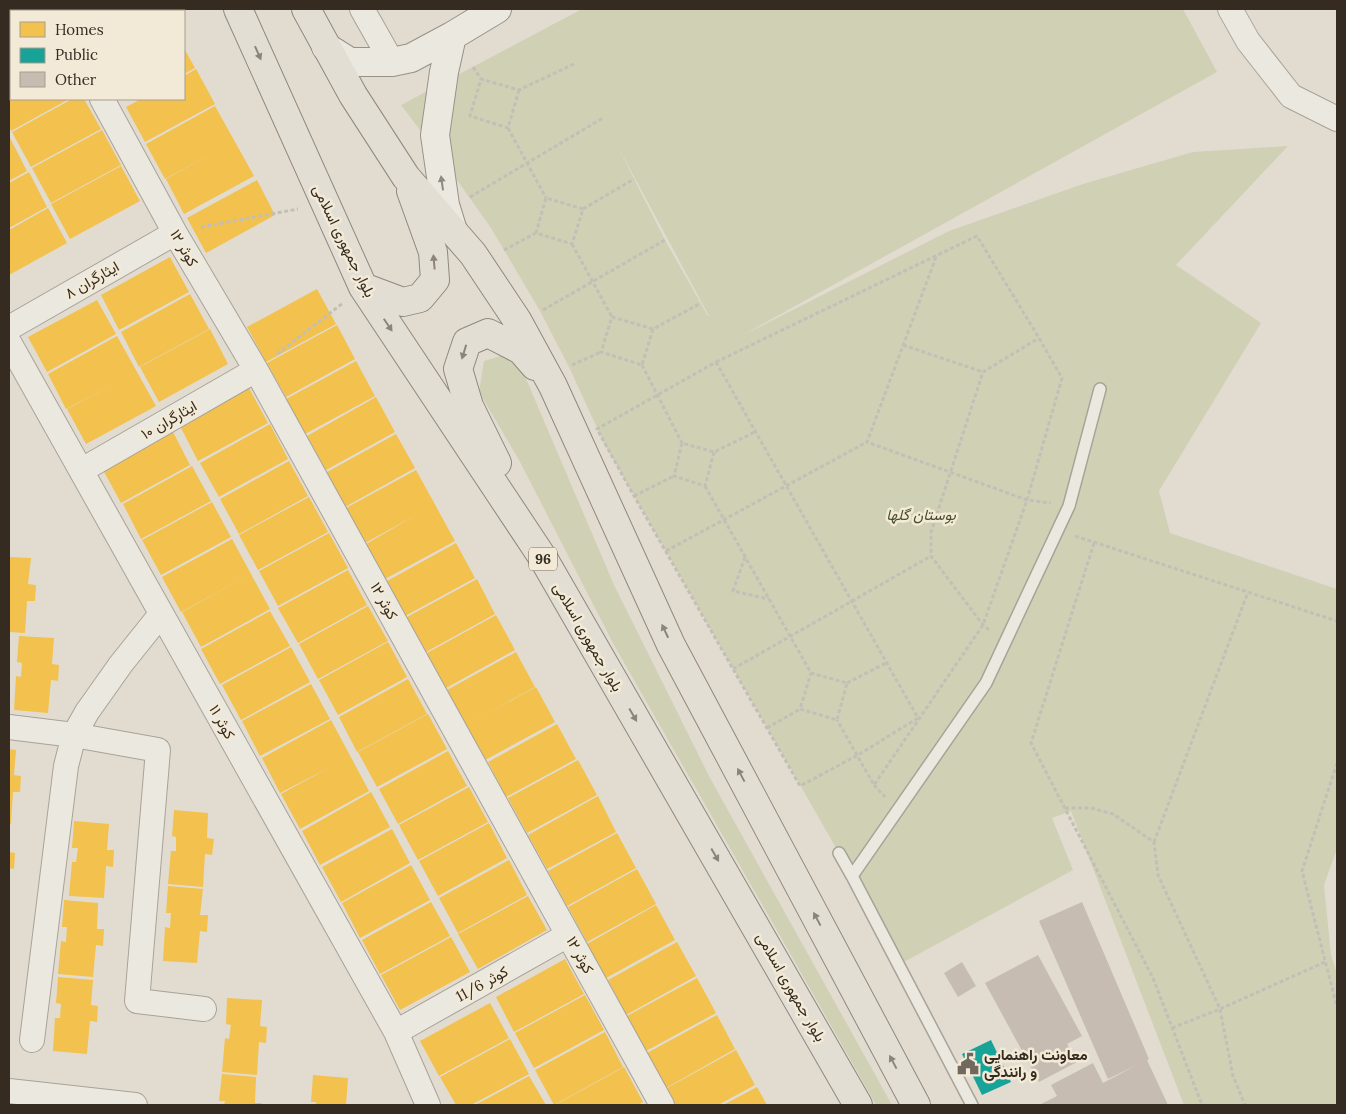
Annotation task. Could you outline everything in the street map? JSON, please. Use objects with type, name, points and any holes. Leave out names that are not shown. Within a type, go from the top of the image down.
[{"type":"main road","name":"بلوار جمهوری اسلامی","points":[[238,9],[363,287],[543,558],[858,1105]]},
{"type":"main road","points":[[306,9],[353,95],[406,177],[473,254],[517,320],[561,376],[671,645],[916,1105]]},
{"type":"main road","points":[[363,287],[403,302],[420,298],[435,280],[433,252],[406,177]]},
{"type":"main road","points":[[543,558],[469,406],[458,369],[467,342],[488,333],[522,350],[561,376]]},
{"type":"street","points":[[362,9],[392,62]]},
{"type":"street","points":[[326,46],[350,62],[392,62],[411,58],[498,9]]},
{"type":"street","points":[[1230,9],[1248,41],[1291,96],[1337,119]]},
{"type":"street","points":[[452,36],[444,72],[436,135],[445,205],[453,231]]},
{"type":"street","name":"کوثر ۱۲","points":[[103,100],[175,232],[256,370],[662,1105]]},
{"type":"street","name":"ایثارگران ۸","points":[[9,328],[175,232]]},
{"type":"street","name":"کوثر ۱۱","points":[[9,342],[396,1032],[428,1105]]},
{"type":"street","name":"ایثارگران ۱۰","points":[[82,470],[256,370]]},
{"type":"street","points":[[32,1040],[66,766],[74,735],[87,712],[121,664],[161,614]]},
{"type":"street","points":[[9,727],[74,735],[158,750],[136,1001],[204,1009]]},
{"type":"street","name":"کوثر 11/6","points":[[396,1032],[568,935]]},
{"type":"street","points":[[9,1091],[135,1105]]},
{"type":"lane","points":[[852,876],[986,683],[1069,506],[1100,389]]},
{"type":"lane","points":[[839,853],[972,1105]]},
{"type":"path","points":[[473,67],[481,79],[519,90],[574,64]]},
{"type":"path","points":[[481,79],[470,116],[508,128],[546,198],[536,233]]},
{"type":"path","points":[[508,128],[519,90]]},
{"type":"path","points":[[470,198],[603,118]]},
{"type":"path","points":[[572,244],[583,209],[634,179]]},
{"type":"path","points":[[546,198],[583,209]]},
{"type":"path","points":[[175,232],[326,203]]},
{"type":"path","points":[[504,250],[536,233],[572,244],[612,317],[601,352],[561,376]]},
{"type":"path","points":[[716,362],[918,718],[858,755],[800,786],[597,429],[716,362],[977,236],[1062,378],[1027,500],[983,625],[874,785],[858,755],[837,720],[800,709]]},
{"type":"path","points":[[540,311],[665,240]]},
{"type":"path","points":[[666,551],[867,442],[936,256]]},
{"type":"path","points":[[256,370],[363,287]]},
{"type":"path","points":[[642,365],[653,329],[701,303]]},
{"type":"path","points":[[612,317],[653,329]]},
{"type":"path","points":[[1004,644],[983,625],[931,556],[931,532],[983,372],[1039,338]]},
{"type":"path","points":[[903,345],[983,372]]},
{"type":"path","points":[[601,352],[642,365],[682,444],[674,476]]},
{"type":"path","points":[[682,444],[714,452],[755,432]]},
{"type":"path","points":[[867,442],[1027,500]]},
{"type":"path","points":[[705,486],[714,452]]},
{"type":"path","points":[[634,496],[674,476],[705,486],[811,673],[847,683],[886,663]]},
{"type":"path","points":[[1202,1105],[1153,978],[1032,743],[1094,543],[1337,621]]},
{"type":"path","points":[[745,556],[733,591],[769,599]]},
{"type":"path","points":[[734,669],[931,556]]},
{"type":"path","points":[[1246,1105],[1233,1076],[1220,1009],[1158,875],[1154,842],[1248,592]]},
{"type":"path","points":[[767,728],[800,709],[811,673]]},
{"type":"path","points":[[837,720],[847,683]]},
{"type":"path","points":[[1337,763],[1302,871],[1337,1007]]},
{"type":"path","points":[[1065,808],[1091,808],[1113,814],[1154,842]]},
{"type":"path","points":[[1172,1028],[1326,962]]},
{"type":"green space","name":"بوستان گلها","points":[[582,9],[1183,9],[1217,72],[743,335],[949,231],[1083,184],[1193,152],[1288,146],[1176,265],[1261,323],[1159,491],[1170,533],[1337,589],[1337,849],[1324,885],[1331,955],[1337,974],[1337,1105],[1184,1105],[1071,811],[1052,818],[1073,870],[902,963],[604,443],[569,367],[540,311],[491,228],[401,105]],"holes":[[[616,143],[709,316],[665,240]]]},
{"type":"green space","points":[[504,355],[524,374],[614,585],[710,778],[892,1105],[876,1105],[614,645],[519,460],[479,392],[484,361]]},
{"type":"building: Homes","points":[[9,9],[34,9],[10,10],[9,37]]},
{"type":"building: Homes","points":[[71,9],[129,9],[126,10]]},
{"type":"building: Homes","points":[[162,9],[162,10],[131,10]]},
{"type":"building: Homes","points":[[10,38],[9,84],[9,39]]},
{"type":"building: Homes","points":[[185,50],[195,68],[185,73]]},
{"type":"building: Homes","points":[[196,69],[215,104],[145,142],[126,107],[139,100],[185,100],[185,75]]},
{"type":"building: Homes","points":[[9,86],[10,100],[67,100],[11,131],[9,126]]},
{"type":"building: Homes","points":[[70,100],[85,100],[101,129],[31,167],[12,132]]},
{"type":"building: Homes","points":[[215,106],[254,176],[184,214],[166,179],[216,151],[165,179],[146,144]]},
{"type":"building: Homes","points":[[102,130],[121,165],[51,203],[32,168]]},
{"type":"building: Homes","points":[[9,136],[27,171],[9,181]]},
{"type":"building: Homes","points":[[121,166],[140,201],[70,239],[51,204]]},
{"type":"building: Homes","points":[[29,172],[47,207],[9,228],[9,183]]},
{"type":"building: Homes","points":[[257,180],[275,215],[206,253],[187,218]]},
{"type":"building: Homes","points":[[48,208],[67,243],[9,275],[9,230]]},
{"type":"building: Homes","points":[[170,257],[189,292],[119,330],[101,295]]},
{"type":"building: Homes","points":[[317,289],[336,324],[266,362],[247,327]]},
{"type":"building: Homes","points":[[190,294],[209,329],[139,367],[121,332]]},
{"type":"building: Homes","points":[[97,300],[116,334],[47,372],[28,337]]},
{"type":"building: Homes","points":[[337,325],[355,359],[286,397],[267,363]]},
{"type":"building: Homes","points":[[210,329],[228,364],[159,402],[140,367]]},
{"type":"building: Homes","points":[[117,336],[156,406],[86,444],[67,409],[118,382],[66,409],[48,374]]},
{"type":"building: Homes","points":[[356,361],[375,396],[305,434],[286,399]]},
{"type":"building: Homes","points":[[249,388],[268,423],[198,461],[180,426]]},
{"type":"building: Homes","points":[[376,397],[395,432],[326,470],[307,436]]},
{"type":"building: Homes","points":[[270,424],[288,459],[219,497],[200,463]]},
{"type":"building: Homes","points":[[172,430],[190,465],[121,503],[102,468]]},
{"type":"building: Homes","points":[[396,434],[415,468],[345,507],[327,472]]},
{"type":"building: Homes","points":[[289,461],[308,496],[239,534],[220,499]]},
{"type":"building: Homes","points":[[192,466],[211,501],[141,539],[123,504]]},
{"type":"building: Homes","points":[[416,470],[455,541],[385,579],[366,544],[416,515],[365,543],[346,508]]},
{"type":"building: Homes","points":[[309,497],[328,532],[258,570],[239,535]]},
{"type":"building: Homes","points":[[212,502],[231,537],[161,575],[142,540]]},
{"type":"building: Homes","points":[[329,533],[348,568],[278,606],[259,571]]},
{"type":"building: Homes","points":[[232,539],[251,574],[181,612],[162,577]]},
{"type":"building: Homes","points":[[456,543],[475,578],[405,616],[387,581]]},
{"type":"building: Homes","points":[[9,557],[31,558],[28,584],[36,585],[35,601],[27,601],[25,633],[9,632]]},
{"type":"building: Homes","points":[[348,570],[367,605],[298,643],[278,608]]},
{"type":"building: Homes","points":[[251,574],[270,609],[201,647],[182,612]]},
{"type":"building: Homes","points":[[477,579],[495,614],[426,652],[407,617]]},
{"type":"building: Homes","points":[[368,606],[388,641],[318,679],[299,644]]},
{"type":"building: Homes","points":[[270,611],[290,646],[220,684],[201,649]]},
{"type":"building: Homes","points":[[496,615],[515,650],[446,688],[427,653]]},
{"type":"building: Homes","points":[[19,636],[54,638],[52,664],[59,665],[58,681],[51,680],[48,713],[14,710],[16,676],[21,677],[22,663],[17,662]]},
{"type":"building: Homes","points":[[388,642],[407,677],[338,715],[319,680]]},
{"type":"building: Homes","points":[[291,647],[310,682],[241,720],[222,685]]},
{"type":"building: Homes","points":[[516,652],[535,687],[466,725],[447,690]]},
{"type":"building: Homes","points":[[408,679],[427,714],[357,752],[339,717]]},
{"type":"building: Homes","points":[[311,684],[330,719],[260,756],[242,721]]},
{"type":"building: Homes","points":[[536,687],[555,722],[485,760],[466,725]]},
{"type":"building: Homes","points":[[428,714],[447,749],[377,787],[358,752]]},
{"type":"building: Homes","points":[[331,720],[369,791],[300,829],[281,794],[332,766],[280,793],[262,758]]},
{"type":"building: Homes","points":[[557,724],[576,759],[506,797],[488,762]]},
{"type":"building: Homes","points":[[9,749],[16,750],[14,775],[21,776],[20,792],[13,792],[11,824],[9,824]]},
{"type":"building: Homes","points":[[448,751],[467,786],[398,824],[379,789]]},
{"type":"building: Homes","points":[[578,760],[597,795],[527,833],[508,798]]},
{"type":"building: Homes","points":[[469,787],[488,822],[418,860],[399,825]]},
{"type":"building: Homes","points":[[371,792],[390,827],[320,865],[302,831]]},
{"type":"building: Homes","points":[[598,796],[616,832],[547,869],[528,835]]},
{"type":"building: Homes","points":[[174,810],[208,813],[207,838],[214,839],[212,855],[205,854],[203,887],[168,884],[171,851],[176,851],[176,837],[172,836]]},
{"type":"building: Homes","points":[[74,821],[109,824],[107,850],[114,850],[113,867],[106,866],[104,898],[69,896],[72,862],[76,862],[78,848],[72,848]]},
{"type":"building: Homes","points":[[489,823],[507,858],[438,896],[419,861]]},
{"type":"building: Homes","points":[[392,829],[410,863],[341,902],[322,867]]},
{"type":"building: Homes","points":[[617,833],[636,868],[567,906],[548,871]]},
{"type":"building: Homes","points":[[9,852],[15,853],[14,869],[9,868]]},
{"type":"building: Homes","points":[[509,860],[527,895],[458,933],[439,898]]},
{"type":"building: Homes","points":[[411,865],[430,900],[360,938],[342,903]]},
{"type":"building: Homes","points":[[637,869],[656,904],[587,942],[568,907]]},
{"type":"building: Homes","points":[[168,886],[203,889],[200,915],[208,915],[207,932],[200,931],[197,963],[163,961],[165,927],[170,928],[171,913],[166,913]]},
{"type":"building: Homes","points":[[528,896],[547,930],[478,969],[458,934]]},
{"type":"building: Homes","points":[[64,900],[98,903],[97,929],[104,929],[103,946],[96,945],[93,977],[58,974],[61,941],[66,942],[67,927],[62,927]]},
{"type":"building: Homes","points":[[431,902],[450,936],[380,974],[362,940]]},
{"type":"building: Homes","points":[[656,905],[675,940],[606,978],[587,944]]},
{"type":"building: Homes","points":[[451,937],[470,972],[400,1010],[381,975]]},
{"type":"building: Homes","points":[[677,942],[696,976],[626,1015],[608,980]]},
{"type":"building: Homes","points":[[565,959],[584,994],[514,1032],[496,997]]},
{"type":"building: Homes","points":[[58,977],[93,980],[91,1005],[98,1006],[97,1022],[90,1021],[87,1054],[53,1051],[55,1018],[60,1018],[61,1004],[56,1003]]},
{"type":"building: Homes","points":[[697,978],[716,1013],[646,1051],[627,1016]]},
{"type":"building: Homes","points":[[585,995],[604,1030],[534,1068],[515,1033]]},
{"type":"building: Homes","points":[[227,998],[262,1000],[260,1026],[267,1027],[266,1043],[259,1042],[257,1075],[222,1072],[225,1038],[229,1039],[231,1025],[226,1024]]},
{"type":"building: Homes","points":[[490,1003],[509,1038],[439,1076],[420,1041]]},
{"type":"building: Homes","points":[[717,1015],[735,1049],[666,1088],[647,1053]]},
{"type":"building: Homes","points":[[605,1032],[623,1067],[554,1105],[535,1070]]},
{"type":"building: Homes","points":[[510,1039],[529,1074],[471,1105],[456,1105],[440,1077]]},
{"type":"building: Homes","points":[[736,1050],[755,1085],[718,1105],[676,1105],[667,1088]]},
{"type":"building: Homes","points":[[624,1067],[643,1102],[638,1105],[555,1105]]},
{"type":"building: Homes","points":[[222,1074],[256,1077],[255,1103],[262,1103],[261,1105],[224,1105],[225,1101],[219,1101]]},
{"type":"building: Homes","points":[[313,1075],[348,1078],[346,1105],[316,1105],[316,1102],[311,1102]]},
{"type":"building: Homes","points":[[529,1076],[546,1105],[475,1105]]},
{"type":"building: Homes","points":[[757,1087],[767,1105],[723,1105]]},
{"type":"building: Public","points":[[991,1040],[1011,1082],[982,1095],[962,1054]]},
{"type":"building: Other","points":[[1082,902],[1149,1059],[1147,1060],[1168,1105],[1039,1105],[1057,1096],[1051,1085],[1093,1063],[1103,1083],[1137,1065],[1108,1079],[1039,921]]},
{"type":"building: Other","points":[[1038,955],[1082,1036],[1067,1044],[1077,1062],[1039,1082],[985,983]]},
{"type":"building: Other","points":[[962,962],[976,986],[958,997],[944,973]]},
{"type":"place","name":"معاونت راهنمایی و رانندگی","points":[[968,1064]]}]
